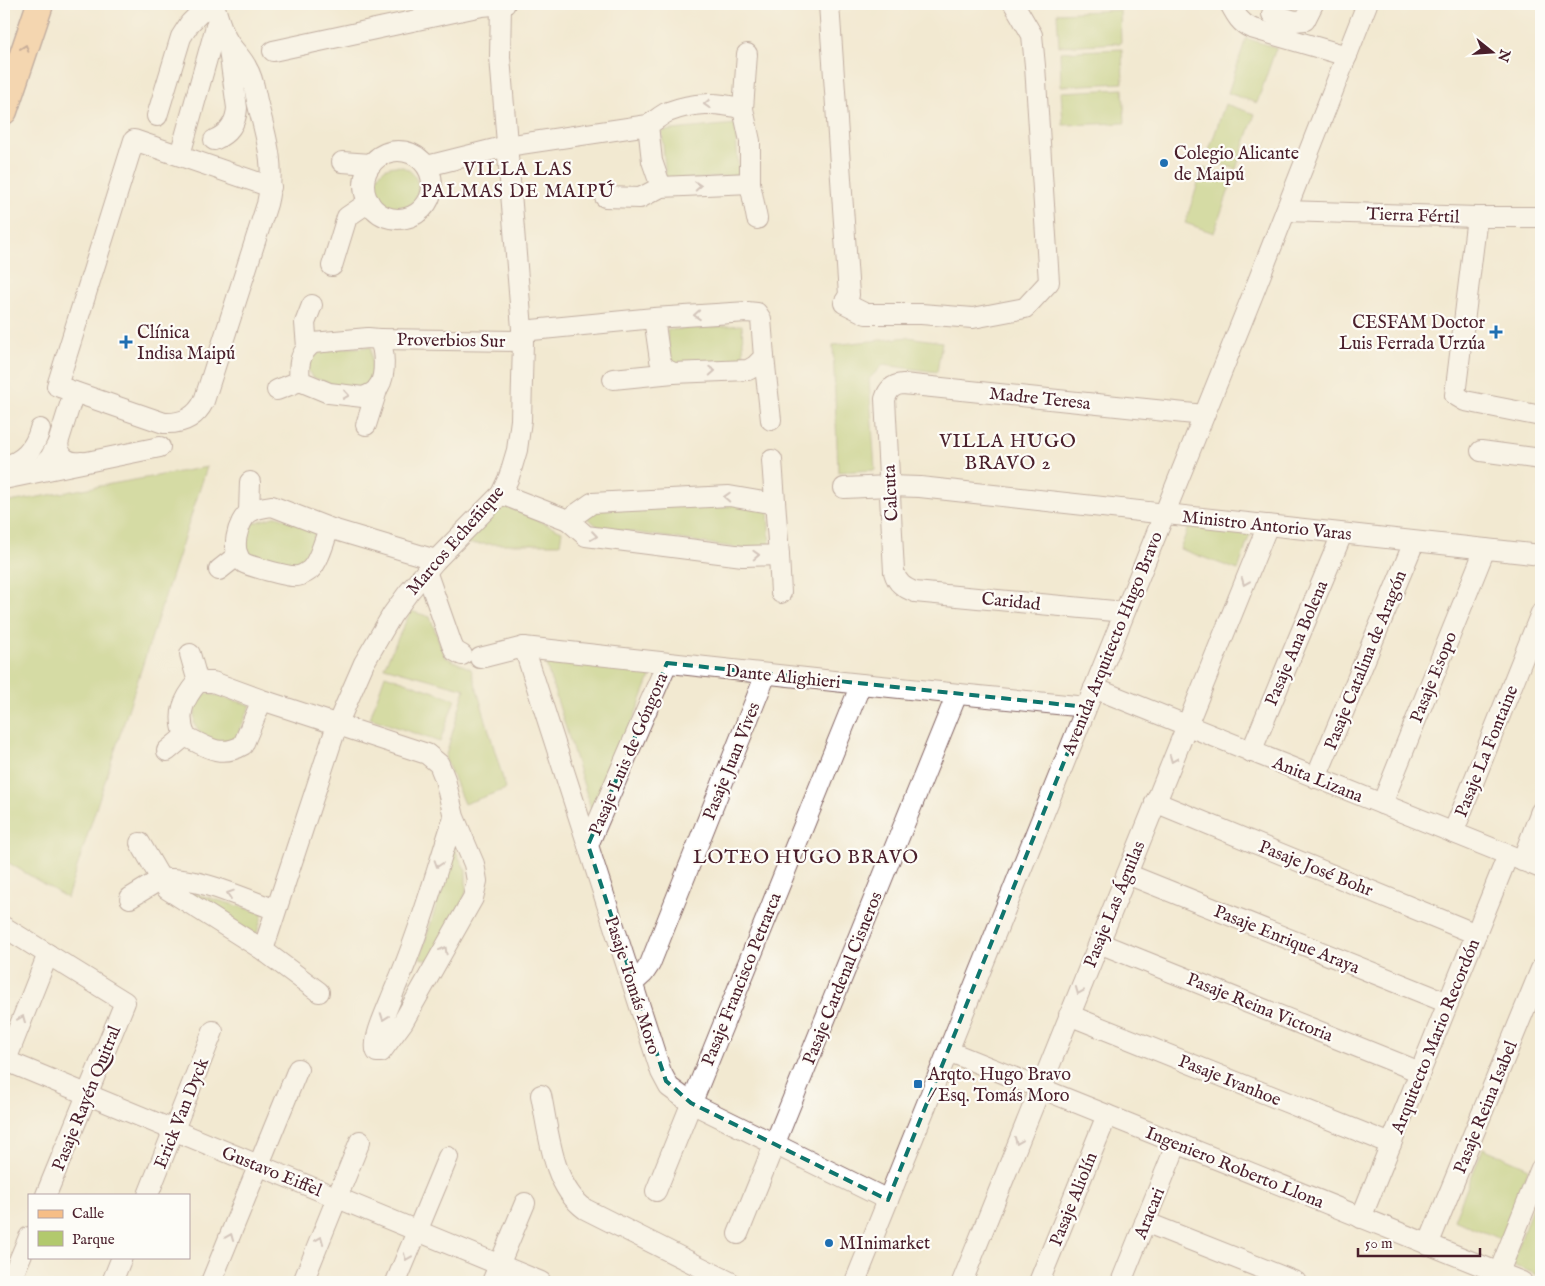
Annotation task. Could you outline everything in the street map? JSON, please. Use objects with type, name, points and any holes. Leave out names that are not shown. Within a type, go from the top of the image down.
[{"type":"main road","points":[[4,111],[40,4]]},
{"type":"street","points":[[273,50],[494,4]]},
{"type":"street","name":"Marcos Echeñique","points":[[262,948],[337,725],[349,693],[377,638],[403,600],[431,566],[501,494],[514,464],[520,437],[523,336],[494,4]]},
{"type":"street","points":[[829,4],[849,295],[844,303],[866,314],[921,314],[973,318],[1025,308],[1049,282],[1036,66],[1032,35],[1014,4]]},
{"type":"street","points":[[1231,4],[1237,17],[1243,24],[1266,33],[1346,56]]},
{"type":"street","points":[[1266,33],[1273,9],[1295,21],[1305,20],[1314,4]]},
{"type":"street","name":"Avenida Arquitecto Hugo Bravo","points":[[855,1282],[1286,211],[1367,4]]},
{"type":"street","points":[[214,9],[228,41],[242,59],[251,76],[271,159],[271,187],[204,401],[195,414],[180,422],[164,423],[57,386],[134,140],[271,187]]},
{"type":"street","points":[[157,116],[181,37],[190,23],[214,9]]},
{"type":"street","points":[[180,155],[214,9]]},
{"type":"street","points":[[214,140],[228,131],[236,116],[237,108],[228,41]]},
{"type":"street","points":[[747,54],[743,109],[750,140],[750,183],[757,219]]},
{"type":"street","points":[[426,166],[507,146],[648,125],[668,112],[699,104],[722,104],[743,109]]},
{"type":"street","points":[[648,125],[652,161],[661,188]]},
{"type":"street","points":[[399,151],[410,153],[419,158],[426,166],[432,178],[431,192],[426,204],[416,214],[403,218],[390,218],[378,212],[369,202],[364,183],[366,173],[371,164],[384,154],[399,151]]},
{"type":"street","points":[[342,162],[371,164]]},
{"type":"street","points":[[605,197],[640,198],[661,188],[750,183]]},
{"type":"street","points":[[332,266],[347,217],[369,202]]},
{"type":"street","name":"Tierra Fértil","points":[[1286,211],[1477,217],[1541,217]]},
{"type":"street","points":[[1477,217],[1455,395],[1464,401],[1541,416]]},
{"type":"street","points":[[300,381],[299,362],[307,347],[305,323],[312,305]]},
{"type":"street","name":"Proverbios Sur","points":[[307,347],[313,343],[368,338],[523,336],[654,318],[748,312],[757,313],[761,319],[764,357]]},
{"type":"street","points":[[654,318],[660,360],[664,368],[673,373]]},
{"type":"street","name":"Proverbios Sur","points":[[366,425],[383,373],[382,348],[379,339]]},
{"type":"street","points":[[613,379],[673,373],[748,370],[764,357]]},
{"type":"street","points":[[764,357],[771,420]]},
{"type":"street","points":[[277,390],[300,381],[329,393],[363,397],[368,396],[378,387]]},
{"type":"street","name":"Madre Teresa","points":[[885,399],[891,388],[903,384],[1204,415]]},
{"type":"street","points":[[35,472],[50,458],[58,443],[74,392]]},
{"type":"street","name":"Calcuta","points":[[885,399],[894,572],[900,584]]},
{"type":"street","points":[[4,466],[17,462],[30,452],[40,429]]},
{"type":"street","points":[[58,443],[60,452],[66,460],[82,462]]},
{"type":"street","points":[[4,479],[160,447]]},
{"type":"street","points":[[1481,451],[1541,459]]},
{"type":"street","points":[[772,460],[781,593]]},
{"type":"street","points":[[249,512],[250,482]]},
{"type":"street","name":"Ministro Antorio Varas","points":[[844,488],[920,487],[1541,555]]},
{"type":"street","points":[[501,494],[568,520],[586,536],[744,556],[779,555]]},
{"type":"street","points":[[568,520],[592,503],[729,496],[775,504]]},
{"type":"street","points":[[329,528],[314,566],[298,576],[245,564],[238,555],[237,532],[245,516],[256,509],[272,506],[431,566]]},
{"type":"street","name":"Pasaje Las Águilas","points":[[962,1282],[1268,525]]},
{"type":"street","name":"Pasaje Ana Bolena","points":[[1251,752],[1342,534]]},
{"type":"street","name":"Pasaje Catalina de Aragón","points":[[1316,778],[1414,542]]},
{"type":"street","name":"Pasaje Esopo","points":[[1382,804],[1485,549]]},
{"type":"street","points":[[219,570],[238,555]]},
{"type":"street","name":"Dante Alighieri","points":[[431,566],[452,645],[455,651],[471,657],[524,647],[1086,707]]},
{"type":"street","name":"Caridad","points":[[900,584],[915,592],[1124,612]]},
{"type":"street","name":"Pasaje La Fontaine","points":[[1453,833],[1541,612]]},
{"type":"street","name":"Pasaje Tomás Moro","points":[[524,647],[664,1076],[674,1091],[691,1103],[888,1200]]},
{"type":"street","points":[[190,654],[198,682]]},
{"type":"street","name":"Pasaje Luis de Góngora","points":[[588,845],[667,663]]},
{"type":"street","name":"Pasaje Juan Vives","points":[[633,983],[644,973],[650,964],[766,674]]},
{"type":"street","points":[[198,682],[189,693],[182,709],[181,724],[185,736],[221,752],[243,745],[262,700]]},
{"type":"street","points":[[198,682],[213,682],[337,725],[417,750],[434,758],[439,764],[454,817],[474,864],[476,891],[433,971],[391,1039],[381,1052],[377,1052],[374,1046],[384,1016],[406,964],[454,817]]},
{"type":"street","name":"Pasaje Francisco Petrarca","points":[[656,1191],[861,684]]},
{"type":"street","name":"Anita Lizana","points":[[1094,688],[1541,868]]},
{"type":"street","name":"Pasaje Cardenal Cisneros","points":[[738,1234],[957,694]]},
{"type":"street","points":[[167,751],[185,736]]},
{"type":"street","name":"Pasaje José Bohr","points":[[1155,802],[1476,934]]},
{"type":"street","name":"Arquitecto Mario Recordón","points":[[1361,1218],[1476,934],[1541,812]]},
{"type":"street","points":[[140,843],[167,889],[262,948],[319,992]]},
{"type":"street","name":"Pasaje Enrique Araya","points":[[1127,874],[1448,1003]]},
{"type":"street","points":[[130,898],[160,879],[179,879],[196,882],[276,910]]},
{"type":"street","points":[[4,927],[48,954],[4,1062]]},
{"type":"street","name":"Pasaje Reina Victoria","points":[[1099,943],[1420,1072]]},
{"type":"street","name":"Pasaje Rayén Quitral","points":[[46,1194],[125,1002],[48,954]]},
{"type":"street","points":[[406,964],[433,971]]},
{"type":"street","name":"Pasaje Reina Isabel","points":[[1428,1245],[1541,969]]},
{"type":"street","name":"Pasaje Ivanhoe","points":[[1070,1015],[1391,1144]]},
{"type":"street","name":"Erick Van Dyck","points":[[148,1194],[213,1031]]},
{"type":"street","name":"Ingeniero Roberto Llona","points":[[948,1051],[1428,1245],[1497,1278],[1522,1282]]},
{"type":"street","name":"Gustavo Eiffel","points":[[4,1062],[417,1231],[496,1274],[541,1282]]},
{"type":"street","points":[[211,1282],[298,1069]]},
{"type":"street","points":[[541,1095],[558,1173],[567,1192],[573,1198],[585,1208],[730,1282]]},
{"type":"street","name":"Pasaje Aliolín","points":[[1040,1282],[1107,1115]]},
{"type":"street","points":[[303,1282],[360,1141]]},
{"type":"street","name":"Aracari","points":[[1121,1282],[1177,1143]]},
{"type":"street","points":[[396,1282],[448,1157]]},
{"type":"street","points":[[1497,1278],[1541,1168]]},
{"type":"street","points":[[496,1274],[524,1203]]},
{"type":"street","points":[[1145,1222],[1296,1282]]},
{"type":"street","points":[[10,1282],[28,1239]]},
{"type":"street","points":[[112,1282],[122,1258]]},
{"type":"highlighted area","points":[[667,663],[1086,707],[888,1200],[691,1103],[666,1081],[588,845]]},
{"type":"green space","points":[[1120,10],[1121,43],[1059,46],[1057,13]]},
{"type":"green space","points":[[1246,38],[1276,48],[1257,103],[1228,93]]},
{"type":"green space","points":[[1122,49],[1123,83],[1061,86],[1060,52]]},
{"type":"green space","points":[[1123,89],[1125,123],[1063,125],[1061,92]]},
{"type":"green space","points":[[1225,104],[1255,114],[1236,169],[1206,159]]},
{"type":"green space","points":[[735,124],[739,175],[666,182],[662,131]]},
{"type":"green space","points":[[400,166],[412,172],[417,179],[417,197],[412,204],[405,209],[392,210],[384,207],[377,200],[374,184],[377,176],[384,169]]},
{"type":"green space","points":[[1203,168],[1233,178],[1214,233],[1185,223]]},
{"type":"green space","points":[[742,325],[744,361],[669,366],[667,330]]},
{"type":"green space","points":[[908,337],[942,342],[937,372],[883,365],[869,379],[875,470],[838,472],[833,345]]},
{"type":"green space","points":[[371,347],[372,381],[363,390],[334,385],[312,377],[305,366],[323,349]]},
{"type":"green space","points":[[207,467],[67,898],[4,860],[4,503]]},
{"type":"green space","points":[[727,502],[768,510],[770,545],[745,549],[599,527],[587,518],[597,508]]},
{"type":"green space","points":[[501,504],[562,531],[560,544],[466,544]]},
{"type":"green space","points":[[277,516],[316,530],[304,564],[287,572],[251,561],[243,539],[253,523]]},
{"type":"green space","points":[[1189,526],[1251,531],[1238,570],[1180,549]]},
{"type":"green space","points":[[411,611],[430,617],[445,657],[471,669],[506,789],[464,804],[445,758],[465,689],[384,667]]},
{"type":"green space","points":[[545,661],[654,667],[594,818]]},
{"type":"green space","points":[[385,675],[455,699],[440,742],[370,718]]},
{"type":"green space","points":[[206,693],[251,705],[235,740],[219,746],[204,737],[194,724],[196,706]]},
{"type":"green space","points":[[454,848],[466,871],[466,893],[436,963],[420,958]]},
{"type":"green space","points":[[179,889],[263,913],[256,936]]},
{"type":"green space","points":[[1483,1148],[1529,1168],[1501,1239],[1454,1220]]},
{"type":"green space","points":[[1541,1181],[1541,1276],[1512,1265]]},
{"type":"place","name":"Colegio Alicante de Maipú","points":[[1164,163]]},
{"type":"place","name":"CESFAM Doctor Luis Ferrada Urzúa","points":[[1496,332]]},
{"type":"place","name":"Clínica Indisa Maipú","points":[[126,342]]},
{"type":"place","name":"Arqto. Hugo Bravo / Esq. Tomás Moro","points":[[918,1084]]},
{"type":"place","name":"MInimarket","points":[[829,1243]]},
{"type":"district","name":"VILLA LAS PALMAS DE MAIPÚ","points":[[518,179]]},
{"type":"district","name":"VILLA HUGO BRAVO 2","points":[[1008,451]]},
{"type":"district","name":"LOTEO HUGO BRAVO","points":[[806,856]]}]
